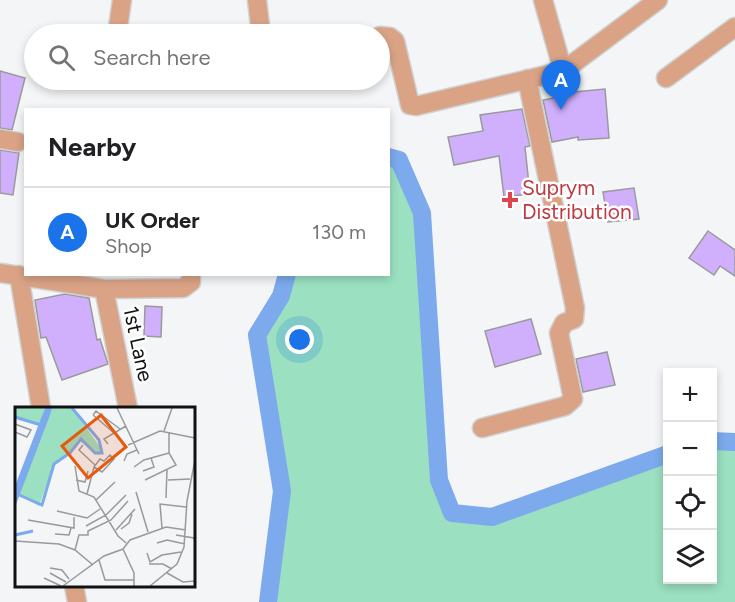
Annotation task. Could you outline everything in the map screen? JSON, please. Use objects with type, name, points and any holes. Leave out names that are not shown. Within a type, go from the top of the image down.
[{"type":"street","points":[[118,24],[122,0]]},
{"type":"street","points":[[257,0],[260,24]]},
{"type":"street","points":[[543,0],[563,71]]},
{"type":"street","points":[[390,37],[395,41],[410,105],[416,106],[563,71],[658,0]]},
{"type":"street","points":[[666,78],[735,27]]},
{"type":"street","points":[[482,428],[565,406],[573,399],[559,333],[564,323],[574,319],[575,308],[527,79]]},
{"type":"street","points":[[0,273],[24,276]]},
{"type":"street","points":[[19,275],[41,407]]},
{"type":"street","points":[[26,276],[104,288],[183,288],[191,282],[191,276]]},
{"type":"street","name":"1st Lane","points":[[104,288],[129,407]]},
{"type":"street","points":[[74,587],[77,602]]},
{"type":"green space","points":[[390,157],[399,160],[422,213],[439,480],[452,513],[492,517],[663,455],[663,584],[717,584],[717,441],[735,442],[735,602],[268,602],[282,491],[257,335],[281,296],[287,276],[390,276]]},
{"type":"building","points":[[0,71],[24,78],[24,82],[12,130],[0,128]]},
{"type":"building","points":[[605,89],[609,138],[578,140],[578,137],[552,142],[543,100],[574,94],[574,92]]},
{"type":"building","points":[[522,109],[530,146],[525,147],[530,194],[504,197],[499,156],[454,165],[448,137],[483,131],[480,115]]},
{"type":"building","points":[[0,150],[19,153],[13,195],[0,193]]},
{"type":"building","points":[[634,188],[639,219],[608,222],[603,192]]},
{"type":"building","points":[[708,231],[735,250],[735,276],[720,266],[714,275],[689,258]]},
{"type":"building","points":[[65,294],[89,298],[97,340],[100,339],[108,364],[62,380],[46,337],[41,338],[35,300]]},
{"type":"building","points":[[145,306],[162,307],[161,337],[144,336]]},
{"type":"building","points":[[531,319],[541,354],[495,367],[485,331]]},
{"type":"building","points":[[607,352],[615,385],[583,392],[576,359]]},
{"type":"waterway","points":[[390,158],[399,160],[422,213],[439,480],[452,513],[492,517],[663,456]]},
{"type":"waterway","points":[[268,602],[282,491],[257,335],[281,296],[286,276]]},
{"type":"waterway","points":[[717,441],[735,442]]},
{"type":"place","name":"UK Order","points":[[561,110]]},
{"type":"place","name":"Suprym Distribution","points":[[510,200]]}]
